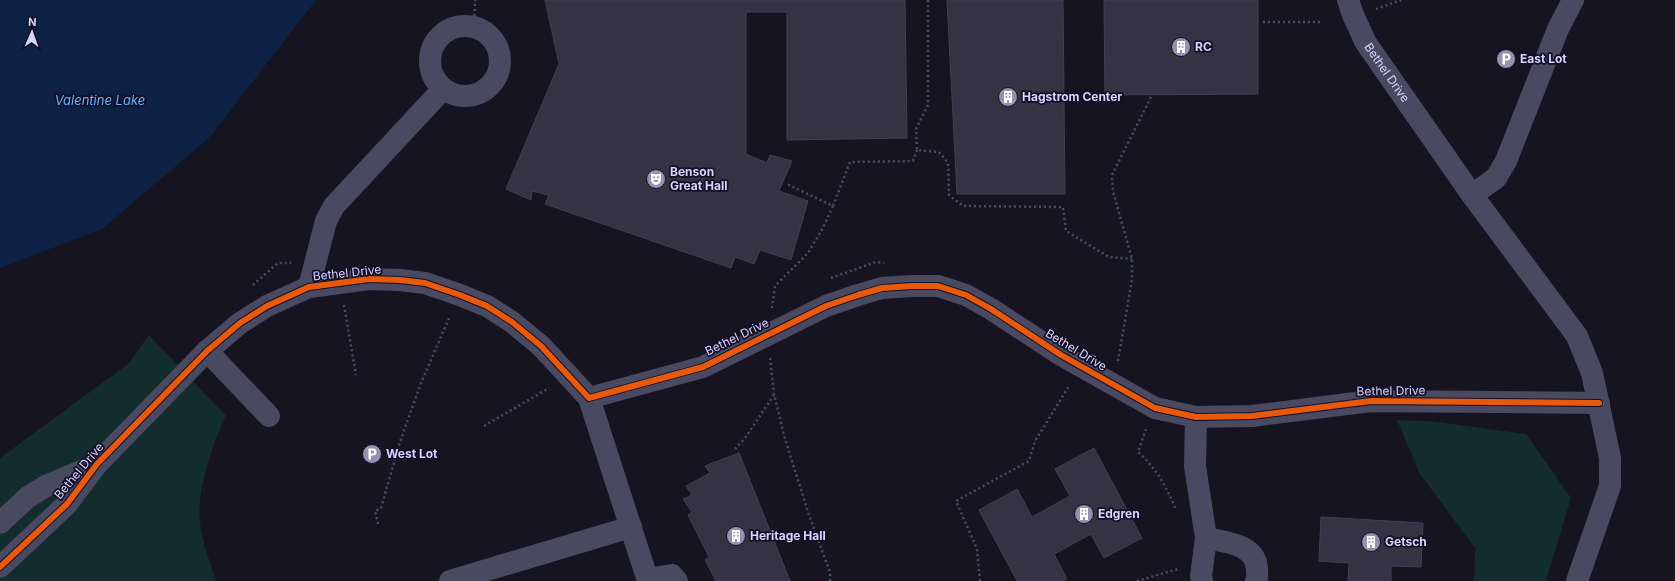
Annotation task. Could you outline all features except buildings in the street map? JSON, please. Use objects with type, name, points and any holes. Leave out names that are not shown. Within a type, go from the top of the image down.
[{"type":"street","name":"Bethel Drive","points":[[1348,0],[1352,15],[1366,43],[1472,196],[1577,336],[1592,373],[1610,458],[1610,486],[1577,581]]},
{"type":"street","points":[[1472,196],[1496,178],[1506,161],[1558,29],[1573,0]]},
{"type":"street","points":[[460,25],[474,26],[487,33],[495,42],[500,55],[500,67],[494,80],[484,91],[469,96],[453,95],[442,89],[432,76],[429,60],[432,45],[444,32],[460,25]]},
{"type":"street","points":[[309,287],[326,221],[334,206],[442,89]]},
{"type":"street","name":"Bethel Drive","points":[[0,567],[67,504],[97,464],[207,351],[240,323],[267,306],[309,287],[361,280],[400,280],[426,283],[460,294],[487,306],[512,322],[541,346],[589,398],[703,367],[826,306],[858,295],[882,288],[938,286],[966,295],[991,309],[1061,355],[1155,408],[1196,417],[1252,416],[1371,401],[1599,403]]},
{"type":"street","points":[[207,351],[269,416]]},
{"type":"street","points":[[589,398],[648,580],[672,575],[677,581]]},
{"type":"street","points":[[1196,417],[1195,466],[1206,538],[1201,576],[1202,581]]},
{"type":"street","name":"Bethel Drive","points":[[0,523],[28,498],[40,490],[97,464]]},
{"type":"street","points":[[450,581],[631,527]]},
{"type":"street","points":[[1206,538],[1238,545],[1249,552],[1256,563],[1258,578],[1256,581]]},
{"type":"path","points":[[474,26],[475,0]]},
{"type":"path","points":[[830,581],[830,572],[810,518],[785,439],[774,394],[769,351],[771,315],[775,286],[808,253],[824,228],[850,162],[913,161],[917,150],[916,129],[928,105],[928,0]]},
{"type":"path","points":[[1374,9],[1401,0]]},
{"type":"path","points":[[1263,22],[1320,22]]},
{"type":"path","points":[[917,150],[938,152],[948,163],[949,195],[963,206],[1063,207],[1066,231],[1109,257],[1132,259]]},
{"type":"path","points":[[787,184],[833,206]]},
{"type":"path","points":[[378,524],[375,511],[381,508],[400,442],[413,406],[460,294]]},
{"type":"path","points":[[344,302],[356,375]]},
{"type":"path","points":[[484,426],[553,386]]},
{"type":"path","points":[[734,448],[745,438],[774,394]]},
{"type":"path","points":[[1155,408],[1138,452],[1149,462],[1160,477],[1179,516]]},
{"type":"path","points":[[1179,562],[1179,575]]},
{"type":"path","points":[[1137,581],[1179,569]]},
{"type":"green space","points":[[149,335],[226,416],[211,453],[203,482],[199,510],[202,537],[216,581],[0,581],[0,458],[128,364]]},
{"type":"green space","points":[[1397,420],[1429,421],[1526,434],[1571,498],[1546,581],[1474,581],[1475,548],[1420,474]]},
{"type":"water","name":"Valentine Lake","points":[[0,0],[316,0],[209,138],[102,229],[0,268]]},
{"type":"cycle path","points":[[0,567],[67,504],[97,464],[207,351],[240,323],[267,306],[309,287],[369,279],[400,280],[425,283],[487,306],[512,322],[541,346],[589,398],[703,367],[826,306],[858,295],[882,288],[938,286],[966,295],[991,309],[1061,355],[1155,408],[1196,417],[1252,416],[1371,401],[1599,403]]},
{"type":"place","name":"RC","points":[[1181,47]]},
{"type":"place","name":"East Lot","points":[[1506,59]]},
{"type":"place","name":"Hagstrom Center","points":[[1008,97]]},
{"type":"place","name":"Benson Great Hall","points":[[656,179]]},
{"type":"place","name":"West Lot","points":[[372,454]]},
{"type":"place","name":"Edgren","points":[[1084,514]]},
{"type":"place","name":"Heritage Hall","points":[[736,536]]},
{"type":"place","name":"Getsch","points":[[1371,542]]}]
